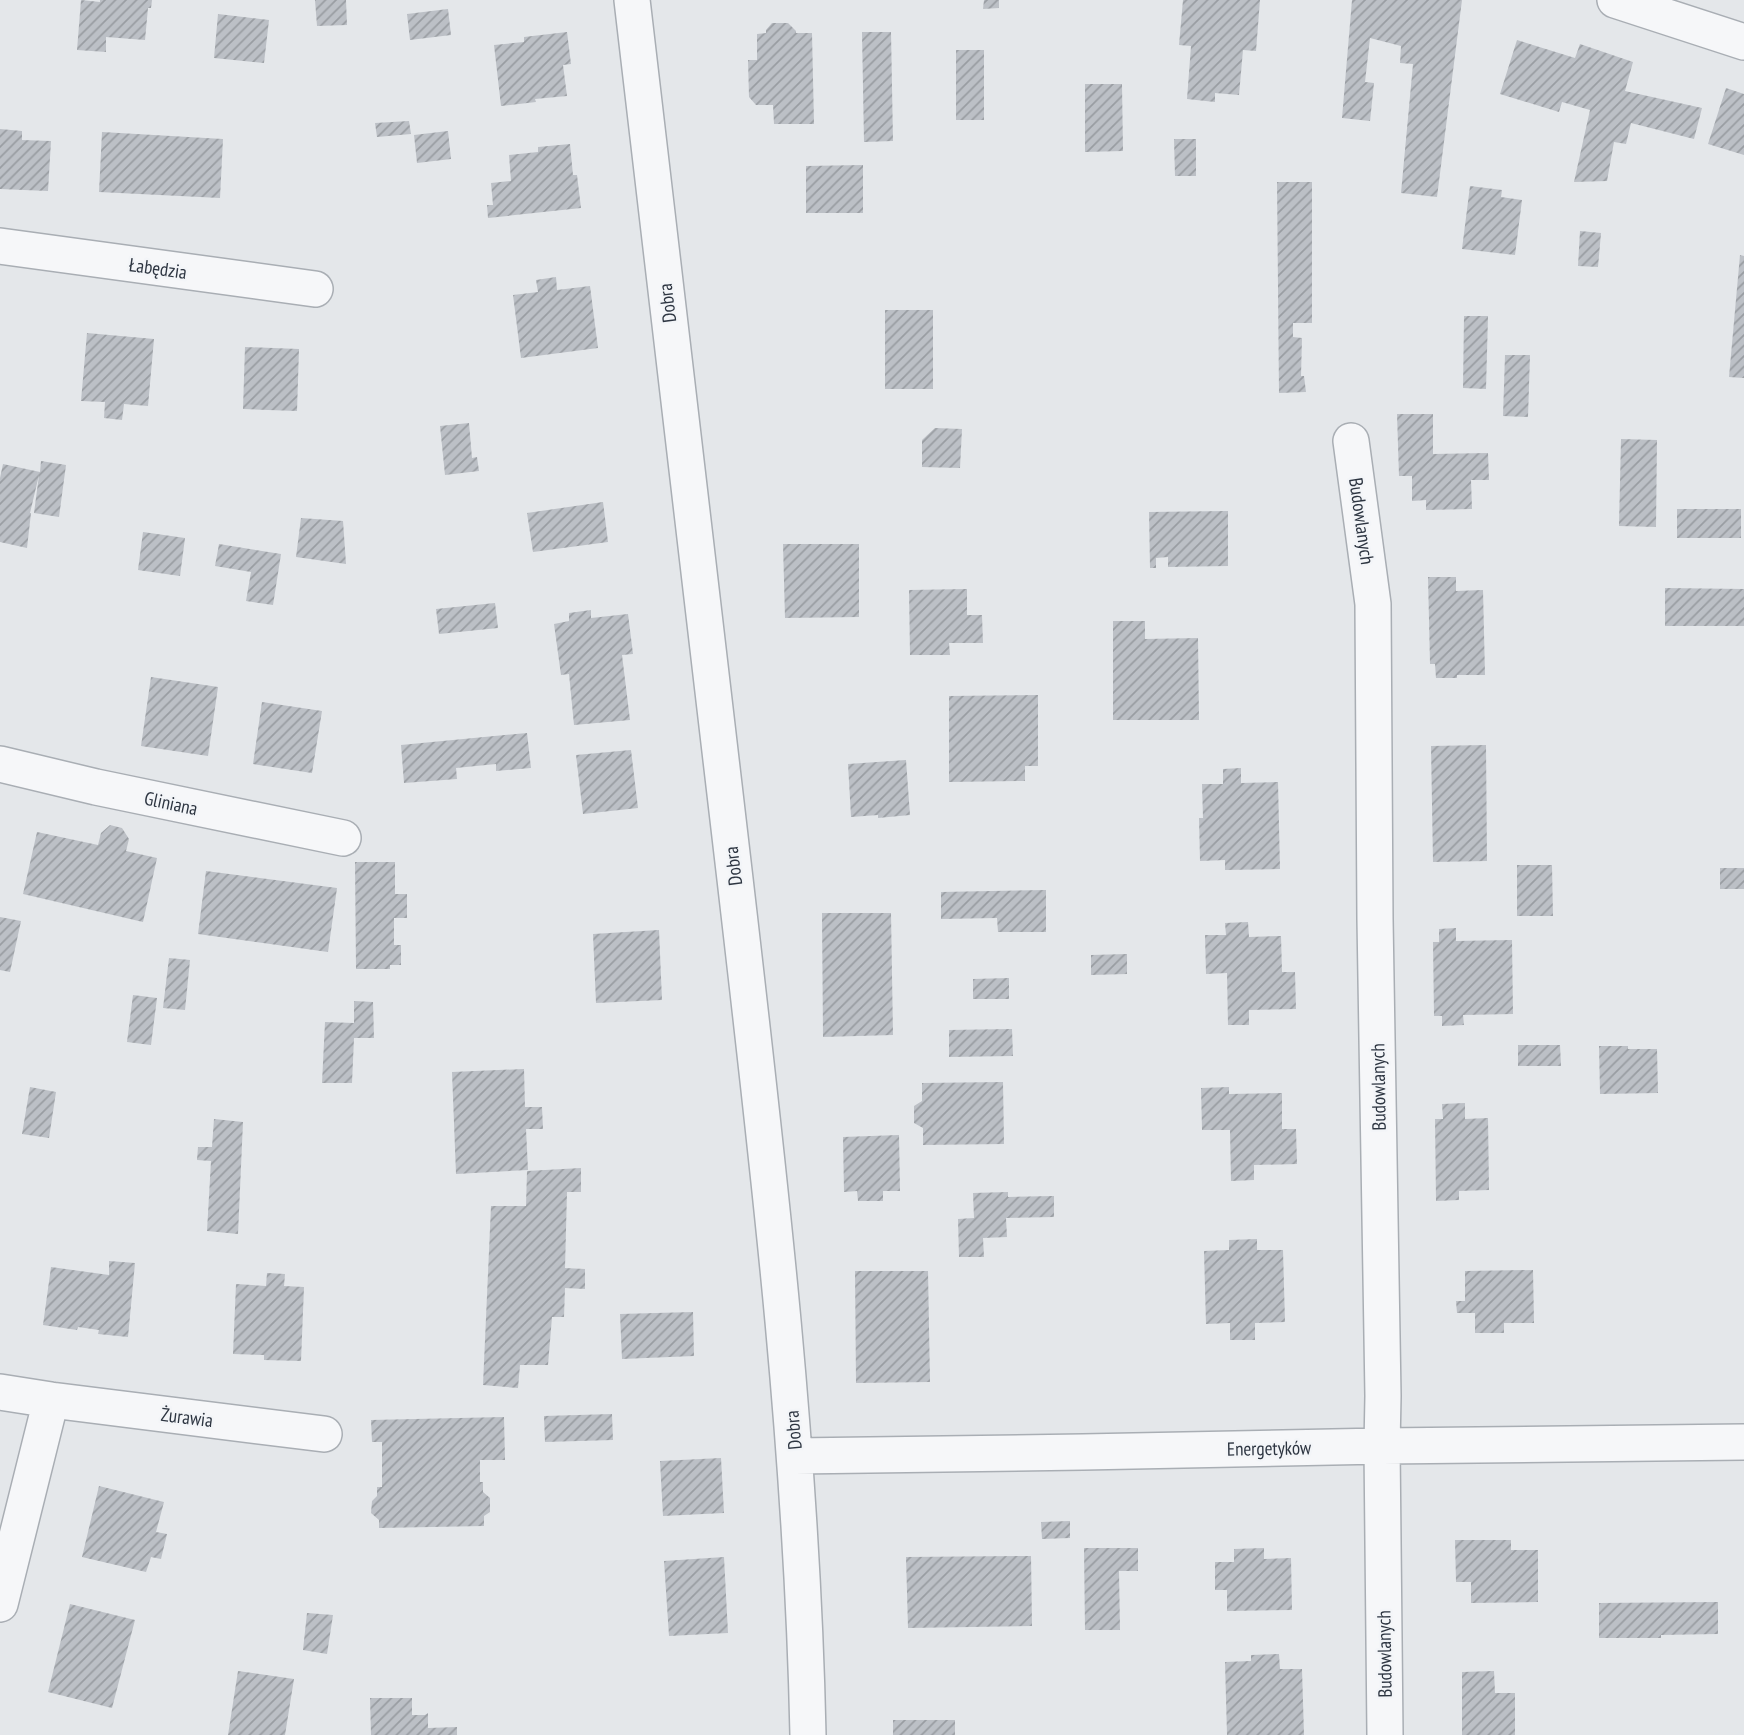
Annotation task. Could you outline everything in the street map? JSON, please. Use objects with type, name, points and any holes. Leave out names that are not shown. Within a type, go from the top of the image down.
[{"type":"street","name":"Dobra","points":[[632,0],[754,1045],[785,1335],[804,1588],[808,1735]]},
{"type":"street","points":[[1615,0],[1744,42]]},
{"type":"street","name":"Łabędzia","points":[[0,246],[315,289]]},
{"type":"street","name":"Budowlanych","points":[[1351,441],[1373,604],[1385,1735]]},
{"type":"street","name":"Gliniana","points":[[0,764],[96,788],[343,838]]},
{"type":"street","name":"Żurawia","points":[[0,1392],[324,1434]]},
{"type":"street","points":[[0,1604],[51,1400]]},
{"type":"street","name":"Energetyków","points":[[795,1455],[1744,1442]]},
{"type":"building","points":[[81,0],[152,0],[151,8],[148,8],[145,40],[106,37],[106,52],[77,50]]},
{"type":"building","points":[[315,0],[346,0],[347,25],[317,26]]},
{"type":"building","points":[[984,0],[999,0],[999,8],[983,9]]},
{"type":"building","points":[[1183,0],[1260,0],[1256,51],[1243,50],[1239,95],[1215,93],[1215,102],[1187,99],[1191,46],[1179,45]]},
{"type":"building","points":[[1352,0],[1462,0],[1437,197],[1401,193],[1413,64],[1400,63],[1401,46],[1370,38],[1365,82],[1374,83],[1370,121],[1342,118]]},
{"type":"building","points":[[448,9],[451,35],[410,40],[407,14]]},
{"type":"building","points":[[218,14],[269,20],[264,63],[214,58]]},
{"type":"building","points":[[772,23],[788,23],[796,33],[812,33],[814,124],[774,124],[773,105],[756,105],[749,97],[748,60],[757,60],[757,34],[766,33]]},
{"type":"building","points":[[567,32],[571,64],[563,65],[567,96],[501,106],[494,45],[524,42],[524,37]]},
{"type":"building","points":[[862,32],[891,32],[893,141],[864,142]]},
{"type":"building","points":[[1517,40],[1575,58],[1580,44],[1633,62],[1625,91],[1702,108],[1694,139],[1631,123],[1626,144],[1614,142],[1607,181],[1574,182],[1590,110],[1562,102],[1559,112],[1500,94]]},
{"type":"building","points":[[956,50],[984,50],[984,120],[956,120]]},
{"type":"building","points":[[1085,84],[1122,84],[1123,151],[1085,152]]},
{"type":"building","points":[[1726,88],[1744,94],[1744,155],[1708,144]]},
{"type":"building","points":[[409,121],[411,134],[377,137],[375,123]]},
{"type":"building","points":[[0,129],[22,131],[22,140],[51,141],[48,191],[0,189]]},
{"type":"building","points":[[448,131],[451,159],[417,163],[414,135]]},
{"type":"building","points":[[102,132],[223,139],[220,198],[99,192]]},
{"type":"building","points":[[1174,139],[1196,139],[1196,176],[1175,176]]},
{"type":"building","points":[[570,144],[573,175],[577,175],[581,208],[488,218],[487,205],[493,205],[491,183],[511,181],[509,155],[538,152],[538,147]]},
{"type":"building","points":[[863,165],[863,213],[806,213],[806,166]]},
{"type":"building","points":[[1277,182],[1312,182],[1312,323],[1293,323],[1293,337],[1302,338],[1301,376],[1304,376],[1306,392],[1279,393]]},
{"type":"building","points":[[1470,186],[1502,190],[1501,197],[1522,200],[1515,255],[1462,249]]},
{"type":"building","points":[[1580,231],[1601,233],[1598,267],[1578,266]]},
{"type":"building","points":[[1740,255],[1744,256],[1744,378],[1729,377]]},
{"type":"building","points":[[556,277],[557,290],[590,286],[598,348],[521,358],[513,295],[538,292],[536,280]]},
{"type":"building","points":[[885,310],[933,310],[933,389],[885,389]]},
{"type":"building","points":[[1464,316],[1488,316],[1486,389],[1463,388]]},
{"type":"building","points":[[87,333],[154,339],[148,406],[124,404],[122,420],[104,418],[105,402],[81,401]]},
{"type":"building","points":[[245,347],[299,349],[297,411],[243,409]]},
{"type":"building","points":[[1505,355],[1530,355],[1528,417],[1503,416]]},
{"type":"building","points":[[1397,414],[1433,414],[1433,454],[1488,453],[1489,480],[1471,480],[1472,509],[1426,510],[1426,500],[1412,501],[1412,476],[1399,476]]},
{"type":"building","points":[[469,423],[472,458],[477,457],[479,471],[445,475],[440,426]]},
{"type":"building","points":[[935,428],[962,429],[960,468],[922,467],[922,440]]},
{"type":"building","points":[[1621,439],[1657,440],[1656,527],[1619,526]]},
{"type":"building","points":[[41,461],[66,465],[59,517],[34,513],[39,475],[30,513],[27,548],[0,542],[0,478],[3,464],[40,472]]},
{"type":"building","points":[[603,502],[608,542],[533,552],[527,513]]},
{"type":"building","points":[[1677,509],[1741,509],[1741,538],[1677,538]]},
{"type":"building","points":[[1228,511],[1228,566],[1168,567],[1168,557],[1156,558],[1156,568],[1150,568],[1149,512]]},
{"type":"building","points":[[301,518],[343,521],[346,564],[296,557]]},
{"type":"building","points":[[143,532],[185,538],[180,576],[138,570]]},
{"type":"building","points":[[219,544],[281,554],[273,605],[246,601],[251,572],[215,566]]},
{"type":"building","points":[[783,544],[859,544],[859,617],[785,618]]},
{"type":"building","points":[[1428,577],[1456,577],[1456,591],[1483,590],[1485,675],[1436,678],[1435,664],[1430,664]]},
{"type":"building","points":[[1665,588],[1744,589],[1744,626],[1665,626]]},
{"type":"building","points":[[967,589],[967,615],[982,615],[983,643],[949,643],[950,655],[910,655],[909,590]]},
{"type":"building","points":[[495,603],[498,628],[439,634],[436,609]]},
{"type":"building","points":[[591,610],[591,618],[628,614],[633,654],[622,655],[630,720],[574,725],[569,674],[561,675],[554,624],[569,621],[569,613]]},
{"type":"building","points":[[1113,621],[1145,621],[1145,639],[1198,638],[1199,720],[1113,720]]},
{"type":"building","points":[[151,677],[218,687],[208,756],[141,746]]},
{"type":"building","points":[[1038,695],[1038,766],[1025,766],[1025,781],[949,782],[949,696]]},
{"type":"building","points":[[262,702],[322,711],[312,773],[253,764]]},
{"type":"building","points":[[527,733],[531,768],[496,771],[496,764],[456,768],[457,779],[404,783],[401,745]]},
{"type":"building","points":[[1486,745],[1487,861],[1433,862],[1431,746]]},
{"type":"building","points":[[631,750],[638,808],[583,814],[576,755]]},
{"type":"building","points":[[906,760],[910,815],[851,817],[848,764]]},
{"type":"building","points":[[1241,768],[1241,783],[1278,782],[1280,869],[1225,870],[1225,860],[1200,861],[1199,818],[1203,818],[1202,784],[1223,784],[1223,769]]},
{"type":"building","points":[[110,825],[122,828],[129,839],[126,851],[157,858],[143,922],[23,894],[37,832],[98,845],[101,833]]},
{"type":"building","points":[[355,862],[395,862],[395,894],[407,894],[407,918],[394,918],[394,945],[401,945],[401,965],[390,965],[390,969],[356,969]]},
{"type":"building","points":[[1517,865],[1552,865],[1553,916],[1517,916]]},
{"type":"building","points":[[1720,868],[1744,868],[1744,889],[1720,889]]},
{"type":"building","points":[[206,871],[337,888],[328,952],[198,934]]},
{"type":"building","points":[[1046,890],[1046,932],[998,932],[997,918],[941,919],[941,892]]},
{"type":"building","points":[[822,913],[891,913],[893,1035],[823,1037]]},
{"type":"building","points":[[0,917],[21,921],[10,972],[0,970]]},
{"type":"building","points":[[1248,922],[1249,937],[1281,936],[1282,972],[1295,972],[1296,1009],[1249,1010],[1249,1025],[1228,1025],[1227,973],[1206,974],[1205,935],[1226,935],[1225,923]]},
{"type":"building","points":[[1456,928],[1456,941],[1512,940],[1513,1014],[1463,1015],[1464,1025],[1442,1026],[1442,1016],[1434,1016],[1433,942],[1439,942],[1439,929]]},
{"type":"building","points":[[659,930],[662,1000],[596,1003],[593,934]]},
{"type":"building","points":[[1127,954],[1127,974],[1091,975],[1091,955]]},
{"type":"building","points":[[169,958],[190,960],[185,1010],[163,1008]]},
{"type":"building","points":[[1009,978],[1009,999],[973,999],[973,979]]},
{"type":"building","points":[[133,995],[157,998],[151,1045],[127,1042]]},
{"type":"building","points":[[354,1001],[373,1002],[374,1038],[354,1038],[352,1083],[322,1083],[325,1022],[354,1023]]},
{"type":"building","points":[[1012,1029],[1013,1056],[949,1057],[949,1030]]},
{"type":"building","points":[[1518,1045],[1560,1045],[1561,1066],[1518,1066]]},
{"type":"building","points":[[1599,1046],[1657,1049],[1658,1093],[1600,1094]]},
{"type":"building","points":[[524,1069],[525,1107],[542,1107],[543,1129],[526,1129],[528,1170],[456,1174],[452,1072]]},
{"type":"building","points":[[1003,1082],[1004,1144],[923,1145],[923,1128],[914,1123],[914,1106],[922,1101],[922,1083]]},
{"type":"building","points":[[30,1087],[56,1092],[49,1138],[22,1134]]},
{"type":"building","points":[[1229,1087],[1229,1094],[1282,1093],[1282,1129],[1296,1129],[1297,1164],[1254,1165],[1254,1180],[1231,1181],[1230,1130],[1202,1130],[1201,1088]]},
{"type":"building","points":[[1465,1103],[1465,1119],[1488,1118],[1489,1190],[1459,1191],[1459,1200],[1436,1201],[1435,1119],[1443,1119],[1442,1104]]},
{"type":"building","points":[[214,1119],[243,1122],[238,1234],[207,1231],[211,1161],[197,1160],[198,1147],[212,1147]]},
{"type":"building","points":[[899,1135],[900,1191],[883,1191],[883,1201],[858,1201],[857,1191],[844,1192],[843,1137]]},
{"type":"building","points":[[581,1168],[581,1192],[567,1192],[565,1268],[585,1269],[585,1289],[565,1288],[564,1317],[552,1317],[548,1365],[520,1365],[518,1388],[483,1385],[491,1206],[526,1206],[527,1171]]},
{"type":"building","points":[[1008,1192],[1008,1197],[1054,1196],[1054,1217],[1006,1218],[1007,1237],[983,1238],[984,1257],[959,1257],[958,1219],[974,1218],[973,1193]]},
{"type":"building","points":[[1257,1239],[1257,1250],[1283,1250],[1285,1322],[1255,1323],[1255,1340],[1230,1340],[1230,1323],[1206,1324],[1204,1251],[1229,1250],[1229,1240]]},
{"type":"building","points":[[109,1261],[135,1263],[128,1337],[98,1334],[99,1330],[78,1327],[77,1330],[43,1325],[51,1267],[109,1275]]},
{"type":"building","points":[[1533,1270],[1534,1323],[1504,1323],[1504,1333],[1475,1333],[1475,1313],[1457,1313],[1456,1301],[1465,1301],[1465,1271]]},
{"type":"building","points":[[855,1271],[928,1271],[930,1382],[856,1383]]},
{"type":"building","points":[[267,1273],[285,1274],[284,1286],[304,1287],[301,1361],[264,1360],[264,1355],[233,1354],[236,1284],[266,1286]]},
{"type":"building","points":[[693,1312],[694,1356],[622,1359],[620,1314]]},
{"type":"building","points":[[612,1414],[613,1440],[545,1442],[544,1416]]},
{"type":"building","points":[[504,1417],[505,1460],[480,1460],[480,1482],[483,1482],[483,1492],[490,1498],[490,1512],[484,1516],[484,1526],[379,1528],[379,1520],[371,1513],[377,1487],[382,1487],[382,1442],[372,1442],[371,1420]]},
{"type":"building","points":[[721,1458],[724,1513],[663,1516],[660,1461]]},
{"type":"building","points":[[99,1486],[164,1502],[156,1532],[167,1534],[161,1559],[151,1557],[146,1572],[82,1557]]},
{"type":"building","points":[[1070,1521],[1070,1538],[1042,1539],[1041,1522]]},
{"type":"building","points":[[1455,1540],[1511,1540],[1511,1550],[1538,1550],[1538,1602],[1471,1603],[1471,1582],[1456,1582]]},
{"type":"building","points":[[1084,1548],[1138,1548],[1138,1571],[1119,1571],[1120,1630],[1085,1630]]},
{"type":"building","points":[[1264,1548],[1264,1559],[1291,1558],[1292,1610],[1227,1611],[1227,1590],[1215,1590],[1215,1562],[1234,1562],[1234,1549]]},
{"type":"building","points":[[1031,1556],[1032,1626],[908,1628],[906,1557]]},
{"type":"building","points":[[724,1557],[728,1633],[669,1636],[664,1561]]},
{"type":"building","points":[[1718,1602],[1718,1634],[1599,1638],[1599,1603]]},
{"type":"building","points":[[70,1604],[135,1620],[112,1708],[48,1692]]},
{"type":"building","points":[[307,1613],[333,1615],[327,1654],[303,1650]]},
{"type":"building","points":[[1279,1654],[1280,1669],[1302,1669],[1304,1735],[1227,1735],[1225,1662],[1251,1661],[1251,1655]]},
{"type":"building","points":[[238,1671],[294,1679],[285,1735],[228,1735]]},
{"type":"building","points":[[1494,1671],[1495,1693],[1515,1693],[1515,1735],[1462,1735],[1462,1672]]},
{"type":"building","points":[[370,1698],[412,1698],[412,1715],[428,1713],[428,1728],[457,1727],[457,1735],[371,1735]]},
{"type":"building","points":[[893,1720],[955,1720],[955,1735],[893,1735]]}]
